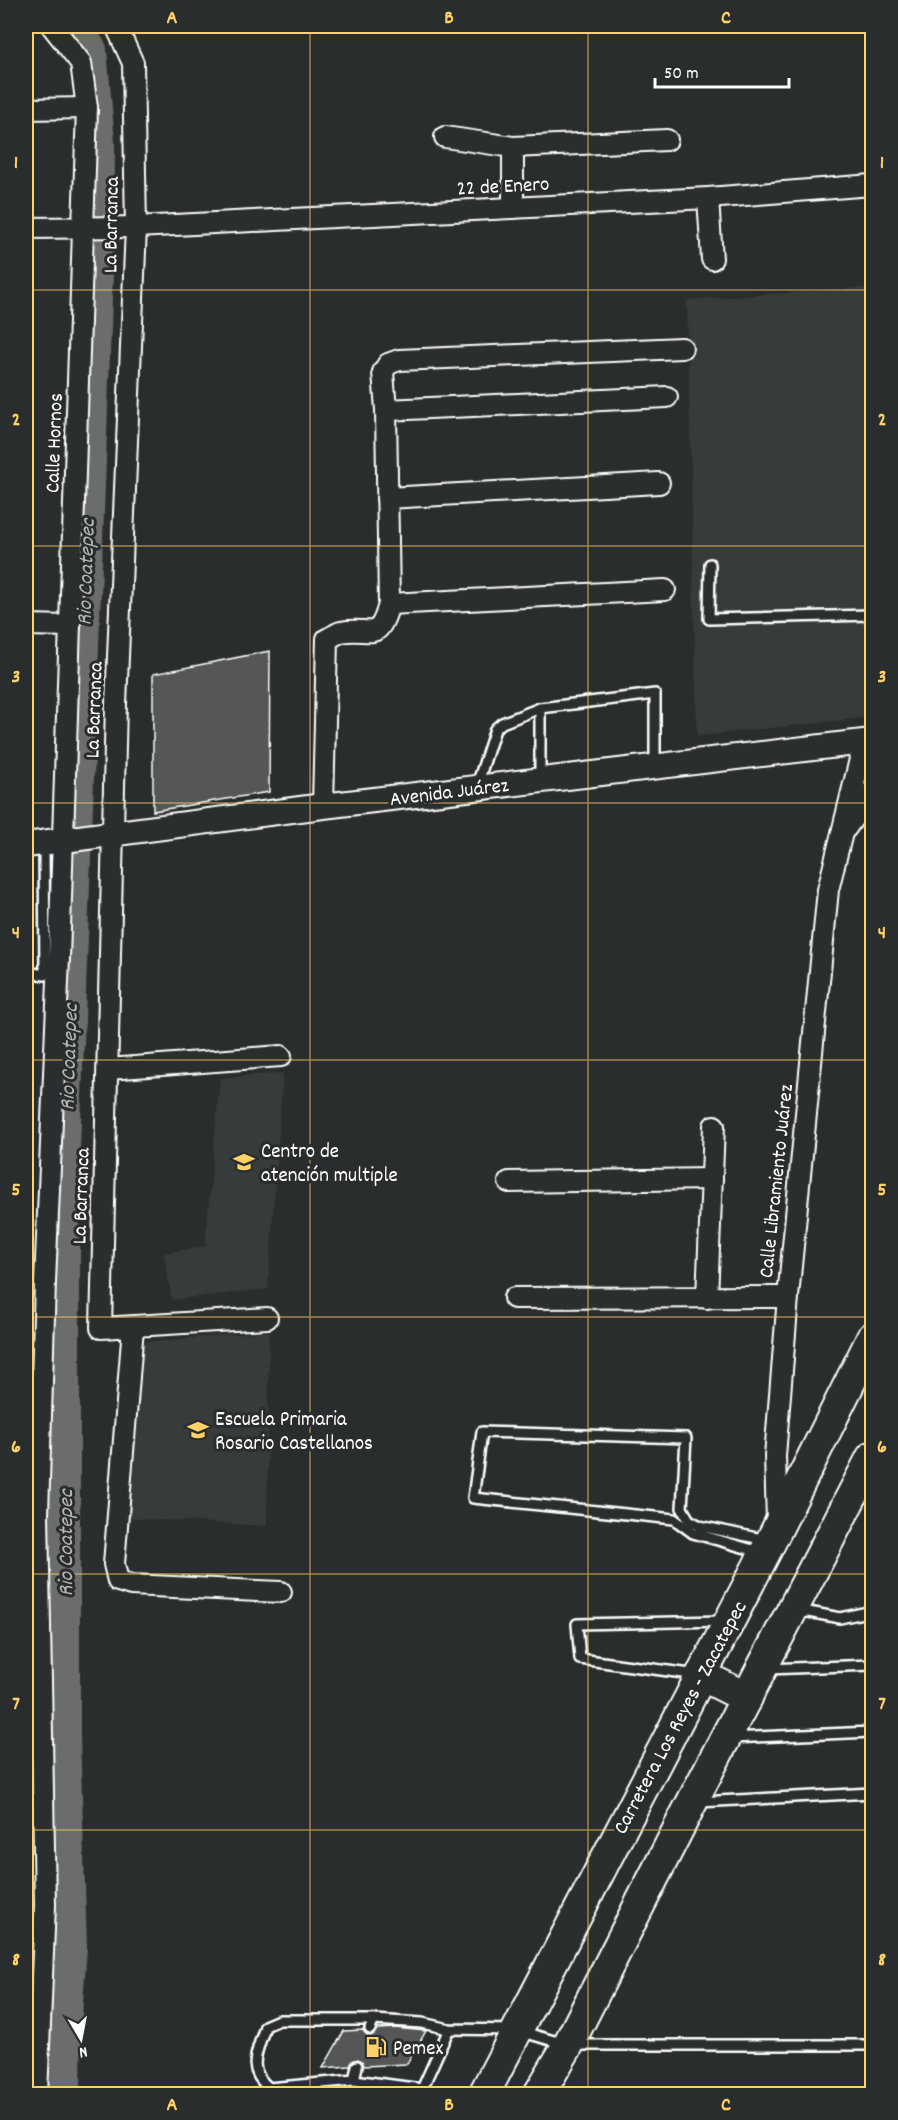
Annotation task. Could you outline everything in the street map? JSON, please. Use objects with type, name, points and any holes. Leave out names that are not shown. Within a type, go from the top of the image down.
[{"type":"main road","name":"Carretera Los Reyes - Zacatepec","points":[[484,2094],[771,1541],[873,1338]]},
{"type":"main road","points":[[539,2094],[568,2045],[725,1738],[873,1457]]},
{"type":"main road","points":[[701,1675],[747,1698]]},
{"type":"street","name":"Calle Hornos","points":[[37,2094],[33,1989],[38,1514],[50,842],[70,626],[87,228],[87,108],[81,63],[52,26]]},
{"type":"street","name":"La Barranca","points":[[116,26],[133,63],[133,227],[116,704],[105,835],[108,1069],[100,1328],[133,1327]]},
{"type":"street","points":[[26,109],[87,108]]},
{"type":"street","points":[[445,137],[513,147],[667,140]]},
{"type":"street","points":[[513,147],[513,208]]},
{"type":"street","name":"22 de Enero","points":[[26,228],[133,227],[513,208],[708,198],[873,185]]},
{"type":"street","points":[[708,198],[712,259]]},
{"type":"street","points":[[323,806],[327,639],[341,632],[369,632],[379,628],[389,604],[386,410],[383,372],[388,364],[399,360],[682,348]]},
{"type":"street","points":[[386,410],[667,397]]},
{"type":"street","points":[[387,498],[658,483]]},
{"type":"street","points":[[389,604],[665,590]]},
{"type":"street","points":[[26,625],[70,626]]},
{"type":"street","name":"Avenida Juárez","points":[[50,842],[323,806],[868,742]]},
{"type":"street","name":"Calle Libramiento Juárez","points":[[771,1541],[775,1456],[788,1297],[828,890],[840,838],[868,742]]},
{"type":"street","name":"Calle Libramiento Juárez","points":[[840,838],[873,791]]},
{"type":"street","points":[[108,1069],[281,1056]]},
{"type":"street","points":[[708,1298],[714,1126]]},
{"type":"street","points":[[510,1182],[712,1179]]},
{"type":"street","points":[[514,1298],[788,1297]]},
{"type":"street","points":[[267,1318],[133,1327],[114,1564],[118,1581],[132,1586],[280,1592]]},
{"type":"lane","points":[[710,564],[710,619],[873,615]]},
{"type":"lane","points":[[476,788],[495,729],[502,723],[540,708],[655,694],[655,767]]},
{"type":"lane","points":[[540,708],[540,781]]},
{"type":"lane","points":[[26,972],[45,975],[50,842]]},
{"type":"lane","points":[[482,1432],[686,1438],[682,1508],[689,1520],[700,1526],[771,1541],[693,1533],[674,1519],[473,1498],[482,1432]]},
{"type":"lane","points":[[793,1610],[840,1618],[873,1611]]},
{"type":"lane","points":[[701,1675],[580,1659],[577,1624],[729,1621]]},
{"type":"lane","points":[[762,1669],[873,1665]]},
{"type":"lane","points":[[725,1738],[873,1732]]},
{"type":"lane","points":[[692,1802],[873,1793]]},
{"type":"lane","points":[[434,2094],[422,2088],[354,2080],[269,2088],[259,2080],[254,2068],[266,2026],[279,2020],[372,2025],[422,2023],[449,2029],[516,2030],[568,2045],[873,2045]]},
{"type":"lane","points":[[422,2088],[449,2029]]},
{"type":"lane","points":[[354,2080],[357,2066]]},
{"type":"shaded area","points":[[872,287],[872,717],[697,736],[687,300]]},
{"type":"shaded area","name":"Centro de atención multiple","points":[[283,1073],[268,1289],[172,1300],[164,1253],[205,1246],[220,1078]]},
{"type":"shaded area","name":"Escuela Primaria Rosario Castellanos","points":[[269,1331],[267,1526],[122,1518],[135,1343]]},
{"type":"building","points":[[270,651],[269,792],[153,811],[153,674]]},
{"type":"building","name":"Pemex","points":[[377,2029],[426,2031],[407,2064],[364,2066],[358,2059],[352,2061],[350,2066],[323,2068],[344,2031],[363,2030],[370,2036]]},
{"type":"waterway","name":"Rio Coatepec","points":[[65,2094],[66,2016],[71,1947],[64,1737],[64,1149],[98,247],[99,143],[91,50],[75,26]]},
{"type":"place","name":"Centro de atención multiple","points":[[244,1162]]},
{"type":"place","name":"Escuela Primaria Rosario Castellanos","points":[[198,1430]]},
{"type":"place","name":"Pemex","points":[[376,2047]]}]
